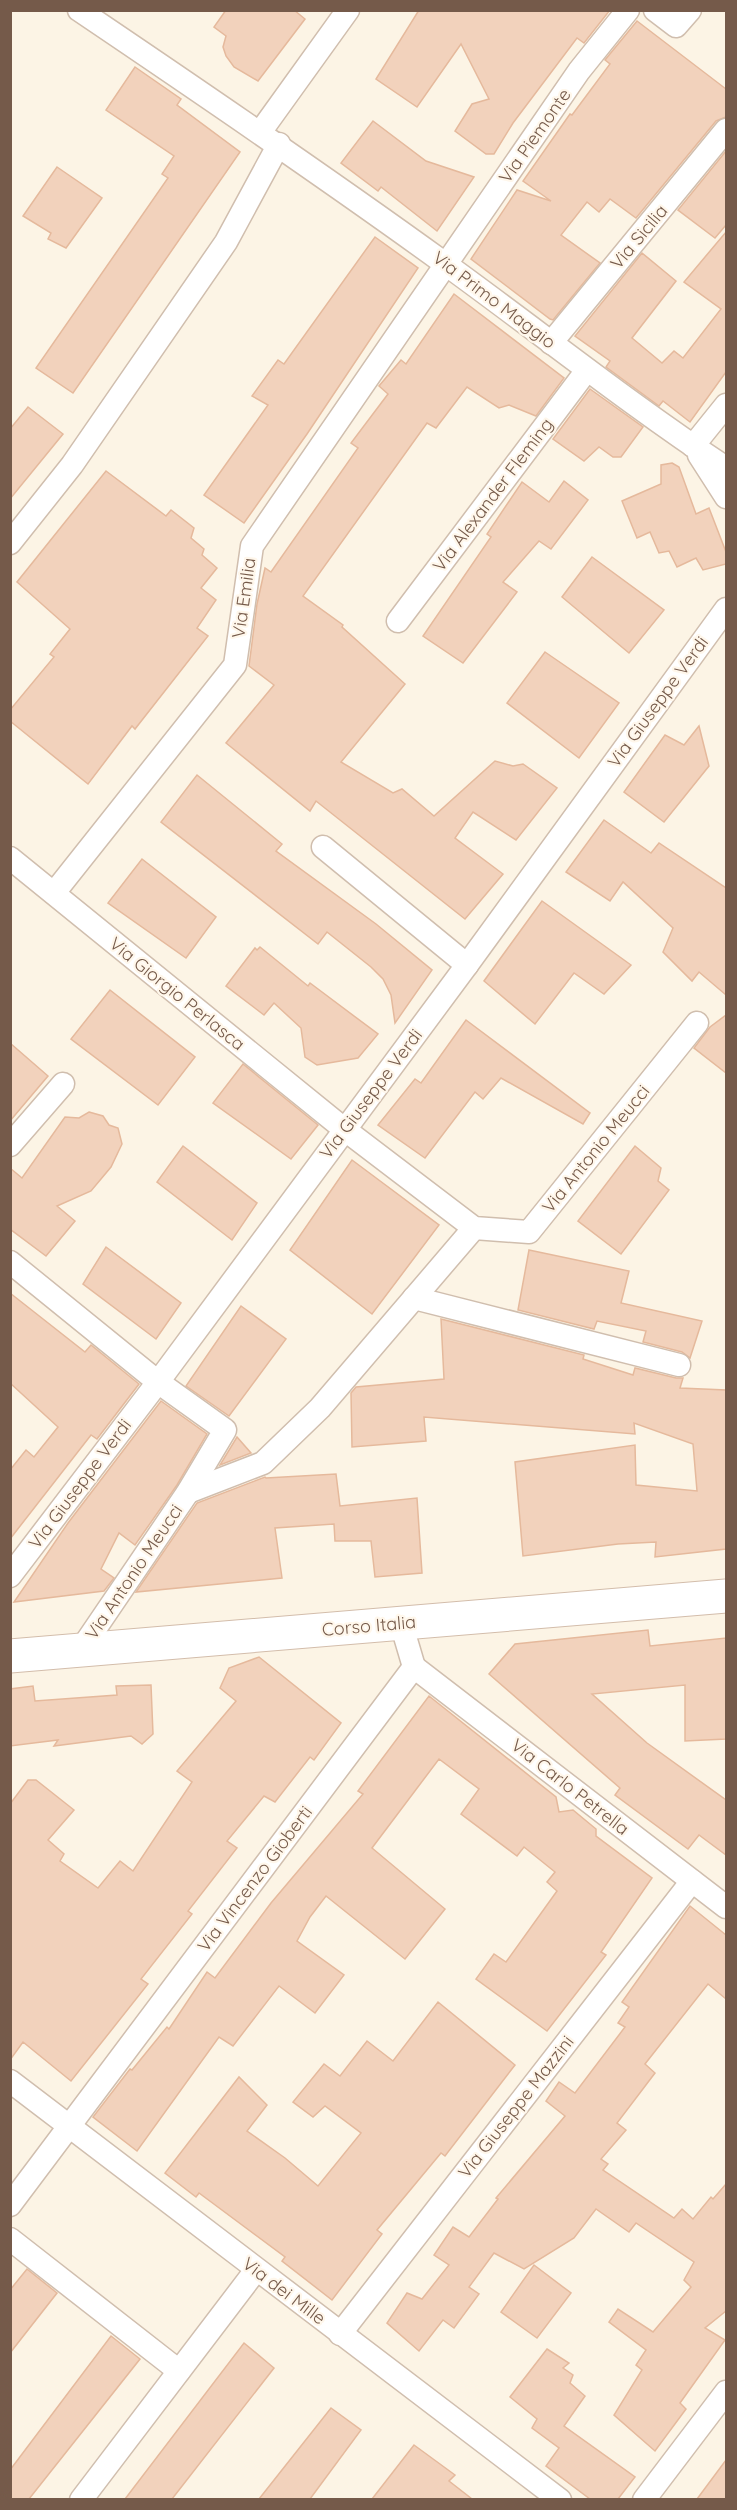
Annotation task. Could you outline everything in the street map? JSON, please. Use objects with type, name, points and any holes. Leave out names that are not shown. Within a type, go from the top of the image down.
[{"type":"main road","name":"Corso Italia","points":[[10,1656],[726,1596]]},
{"type":"street","name":"Via Primo Maggio","points":[[79,10],[270,138],[446,264],[587,370],[726,468]]},
{"type":"street","points":[[10,543],[72,465],[226,242],[270,138],[348,10]]},
{"type":"street","name":"Via Piemonte","points":[[446,264],[579,71],[628,10]]},
{"type":"street","points":[[655,10],[676,26],[690,10]]},
{"type":"street","name":"Via Sicilia","points":[[551,343],[726,130]]},
{"type":"street","name":"Via Emilia","points":[[54,893],[235,665],[252,546],[446,264]]},
{"type":"street","name":"Via Alexander Fleming","points":[[398,621],[587,370]]},
{"type":"street","points":[[726,405],[693,446],[726,497]]},
{"type":"street","name":"Via Giuseppe Verdi","points":[[10,1576],[158,1382],[467,965],[726,609]]},
{"type":"street","points":[[323,847],[467,965]]},
{"type":"street","name":"Via Giorgio Perlasca","points":[[10,858],[344,1129]]},
{"type":"street","name":"Via Antonio Meucci","points":[[188,1492],[263,1463],[320,1408],[474,1228],[529,1232],[697,1023]]},
{"type":"street","points":[[10,1145],[63,1084]]},
{"type":"street","points":[[344,1129],[474,1228]]},
{"type":"street","points":[[10,1262],[158,1382]]},
{"type":"street","points":[[414,1298],[679,1365]]},
{"type":"street","name":"Via Antonio Meucci","points":[[80,1651],[188,1492],[225,1430],[158,1382]]},
{"type":"street","points":[[401,1623],[414,1667]]},
{"type":"street","name":"Via Carlo Petrella","points":[[414,1667],[726,1907]]},
{"type":"street","name":"Via Vincenzo Gioberti","points":[[10,2205],[414,1667]]},
{"type":"street","name":"Via Giuseppe Mazzini","points":[[340,2334],[692,1881]]},
{"type":"street","name":"Via dei Mille","points":[[10,2081],[560,2499]]},
{"type":"street","points":[[10,2240],[179,2371]]},
{"type":"street","points":[[81,2499],[256,2270]]},
{"type":"street","points":[[644,2499],[726,2392]]},
{"type":"building","points":[[226,10],[294,10],[305,19],[258,81],[234,67],[226,56],[223,47],[226,36],[214,27]]},
{"type":"building","points":[[419,10],[610,10],[584,43],[577,38],[513,123],[494,154],[486,154],[455,131],[472,104],[489,99],[461,44],[417,107],[376,79]]},
{"type":"building","points":[[637,21],[726,89],[726,117],[716,121],[636,218],[610,199],[599,212],[587,202],[561,235],[600,263],[553,320],[471,259],[517,190],[551,201],[523,181],[570,114],[572,115],[610,64],[605,60]]},
{"type":"building","points":[[135,67],[181,99],[177,105],[240,152],[73,393],[36,368],[168,178],[162,174],[174,156],[106,110]]},
{"type":"building","points":[[373,121],[426,161],[474,177],[437,231],[381,187],[378,191],[341,163]]},
{"type":"building","points":[[726,151],[726,225],[715,238],[678,210]]},
{"type":"building","points":[[57,167],[102,198],[66,248],[48,239],[51,233],[23,216]]},
{"type":"building","points":[[726,232],[726,372],[690,422],[663,401],[659,406],[606,367],[610,361],[575,336],[642,253],[676,281],[632,338],[662,363],[674,351],[683,358],[721,309],[684,282]]},
{"type":"building","points":[[375,237],[418,268],[307,434],[244,523],[204,495],[268,405],[252,396],[278,360],[284,364]]},
{"type":"building","points":[[454,294],[564,378],[536,416],[509,405],[499,408],[467,387],[436,428],[427,423],[303,596],[343,625],[342,627],[405,684],[341,762],[393,793],[402,789],[434,816],[495,761],[513,766],[523,764],[557,788],[516,840],[473,812],[455,838],[503,874],[465,919],[316,801],[310,811],[226,743],[274,685],[249,666],[257,604],[265,568],[271,572],[358,448],[351,443],[388,394],[379,386],[401,360],[406,364]]},
{"type":"building","points":[[590,389],[643,427],[621,457],[613,457],[599,447],[584,461],[553,439]]},
{"type":"building","points":[[28,407],[63,434],[10,499],[10,429]]},
{"type":"building","points":[[672,463],[679,467],[696,514],[709,508],[726,552],[726,564],[703,570],[696,558],[677,567],[669,551],[659,553],[650,532],[637,538],[622,501],[661,484],[661,465]]},
{"type":"building","points":[[106,471],[166,516],[171,510],[194,528],[191,538],[204,549],[202,555],[217,568],[201,588],[216,600],[197,628],[208,636],[135,729],[132,726],[88,784],[10,721],[10,710],[54,657],[50,654],[70,629],[17,582]]},
{"type":"building","points":[[564,481],[588,500],[551,549],[539,541],[503,582],[517,592],[463,663],[423,636],[491,537],[487,534],[522,482],[549,502]]},
{"type":"building","points":[[592,557],[664,610],[629,653],[562,597]]},
{"type":"building","points":[[545,652],[619,703],[579,758],[507,703]]},
{"type":"building","points":[[699,726],[709,766],[664,822],[624,792],[665,735],[684,745]]},
{"type":"building","points":[[197,775],[282,844],[276,851],[376,924],[432,970],[395,1023],[391,995],[383,979],[371,967],[327,932],[318,944],[161,822]]},
{"type":"building","points":[[604,820],[651,853],[659,843],[726,888],[726,995],[699,972],[692,981],[663,952],[673,928],[623,882],[610,901],[566,872]]},
{"type":"building","points":[[142,859],[216,917],[186,958],[108,903]]},
{"type":"building","points":[[542,901],[631,965],[604,994],[574,973],[535,1024],[484,981]]},
{"type":"building","points":[[260,947],[308,986],[310,983],[378,1034],[358,1058],[317,1065],[305,1057],[301,1028],[274,1003],[264,1015],[226,986],[255,948],[257,950]]},
{"type":"building","points":[[110,990],[195,1057],[158,1105],[71,1039]]},
{"type":"building","points":[[726,1015],[726,1073],[694,1048],[710,1027]]},
{"type":"building","points":[[466,1020],[590,1113],[583,1124],[501,1078],[483,1099],[475,1092],[425,1158],[378,1125],[415,1079],[421,1083]]},
{"type":"building","points":[[10,1043],[48,1076],[10,1121]]},
{"type":"building","points":[[243,1064],[318,1125],[291,1159],[213,1103]]},
{"type":"building","points":[[89,1112],[103,1116],[109,1125],[118,1128],[122,1144],[111,1167],[91,1191],[57,1206],[75,1221],[46,1256],[10,1229],[10,1168],[22,1178],[65,1117],[79,1118]]},
{"type":"building","points":[[183,1146],[257,1203],[232,1240],[157,1182]]},
{"type":"building","points":[[635,1146],[661,1168],[658,1181],[669,1190],[621,1254],[578,1221]]},
{"type":"building","points":[[352,1160],[439,1225],[372,1314],[290,1250]]},
{"type":"building","points":[[106,1247],[181,1303],[156,1339],[83,1284]]},
{"type":"building","points":[[529,1250],[629,1271],[621,1303],[702,1321],[690,1358],[682,1352],[643,1342],[646,1331],[597,1321],[594,1329],[518,1310]]},
{"type":"building","points":[[10,1293],[85,1352],[91,1345],[139,1384],[97,1439],[91,1435],[10,1539],[10,1470],[26,1450],[34,1457],[58,1427],[10,1383]]},
{"type":"building","points":[[241,1306],[286,1339],[229,1416],[186,1386]]},
{"type":"building","points":[[441,1319],[584,1355],[583,1359],[633,1375],[635,1368],[683,1378],[680,1388],[726,1390],[726,1549],[655,1557],[656,1542],[618,1544],[523,1556],[515,1462],[635,1445],[636,1485],[697,1491],[693,1444],[634,1423],[635,1434],[424,1417],[426,1441],[352,1447],[351,1393],[356,1387],[444,1379]]},
{"type":"building","points":[[161,1401],[207,1434],[177,1485],[135,1545],[119,1533],[101,1569],[114,1578],[104,1591],[14,1602],[68,1523]]},
{"type":"building","points":[[237,1437],[251,1453],[220,1465]]},
{"type":"building","points":[[336,1474],[340,1506],[417,1498],[422,1573],[375,1577],[371,1541],[335,1541],[334,1524],[275,1528],[282,1578],[136,1592],[197,1503],[265,1477]]},
{"type":"building","points":[[648,1630],[650,1646],[726,1638],[726,1739],[685,1741],[685,1685],[592,1694],[647,1743],[726,1800],[726,1855],[699,1835],[688,1849],[615,1795],[620,1788],[489,1674],[515,1644]]},
{"type":"building","points":[[259,1657],[341,1723],[314,1760],[310,1757],[275,1802],[264,1796],[227,1841],[237,1848],[188,1911],[192,1914],[141,1979],[148,1984],[71,2081],[23,2042],[10,2060],[10,1804],[28,1780],[36,1780],[74,1810],[48,1840],[64,1854],[60,1861],[98,1888],[120,1861],[133,1871],[192,1782],[177,1771],[236,1701],[220,1688],[229,1668]]},
{"type":"building","points":[[151,1685],[153,1734],[142,1744],[131,1736],[54,1746],[58,1740],[10,1746],[10,1689],[33,1686],[35,1701],[117,1695],[116,1686]]},
{"type":"building","points":[[429,1696],[556,1797],[559,1812],[573,1810],[596,1829],[596,1836],[652,1878],[601,1952],[606,1955],[547,2031],[476,1979],[494,1954],[506,1962],[557,1891],[547,1882],[555,1872],[524,1847],[517,1856],[461,1814],[479,1789],[439,1759],[372,1848],[445,1909],[405,1959],[326,1896],[310,1917],[297,1941],[344,1975],[315,2013],[279,1986],[233,2046],[219,2037],[137,2151],[93,2117],[130,2069],[132,2070],[167,2027],[169,2029],[207,1972],[215,1978],[271,1903],[363,1794],[358,1791]]},
{"type":"building","points":[[690,1906],[726,1935],[726,1999],[708,1984],[645,2064],[655,2073],[617,2123],[626,2130],[601,2159],[608,2164],[603,2170],[674,2218],[682,2209],[693,2219],[711,2197],[713,2199],[726,2184],[726,2311],[705,2328],[725,2340],[680,2403],[686,2409],[655,2451],[614,2415],[642,2370],[636,2365],[646,2350],[609,2322],[618,2309],[653,2332],[691,2287],[684,2280],[694,2262],[636,2223],[629,2232],[596,2209],[574,2238],[524,2269],[494,2253],[469,2287],[479,2294],[454,2328],[443,2320],[419,2351],[387,2323],[407,2293],[422,2299],[449,2265],[434,2255],[453,2227],[469,2237],[498,2199],[496,2198],[565,2116],[546,2101],[559,2082],[575,2093],[625,2027],[618,2023],[629,2007],[622,2002]]},
{"type":"building","points":[[438,2002],[515,2065],[445,2156],[441,2153],[377,2230],[382,2234],[332,2300],[282,2261],[285,2257],[199,2193],[196,2197],[165,2173],[239,2077],[267,2105],[247,2131],[285,2158],[318,2186],[361,2133],[325,2106],[313,2117],[293,2102],[324,2064],[340,2076],[367,2041],[393,2061]]},
{"type":"building","points":[[534,2265],[571,2293],[537,2338],[501,2312]]},
{"type":"building","points":[[27,2269],[57,2293],[10,2353],[10,2290]]},
{"type":"building","points":[[111,2336],[140,2359],[29,2499],[10,2499],[10,2470]]},
{"type":"building","points":[[244,2343],[274,2368],[172,2499],[125,2499]]},
{"type":"building","points":[[547,2349],[569,2363],[563,2368],[573,2375],[570,2383],[585,2396],[564,2426],[635,2477],[618,2499],[590,2499],[546,2466],[559,2448],[532,2428],[537,2419],[510,2397]]},
{"type":"building","points":[[331,2408],[361,2430],[310,2499],[259,2499]]},
{"type":"building","points":[[414,2445],[455,2475],[449,2481],[472,2499],[372,2499]]},
{"type":"building","points":[[726,2460],[726,2499],[697,2499]]}]
